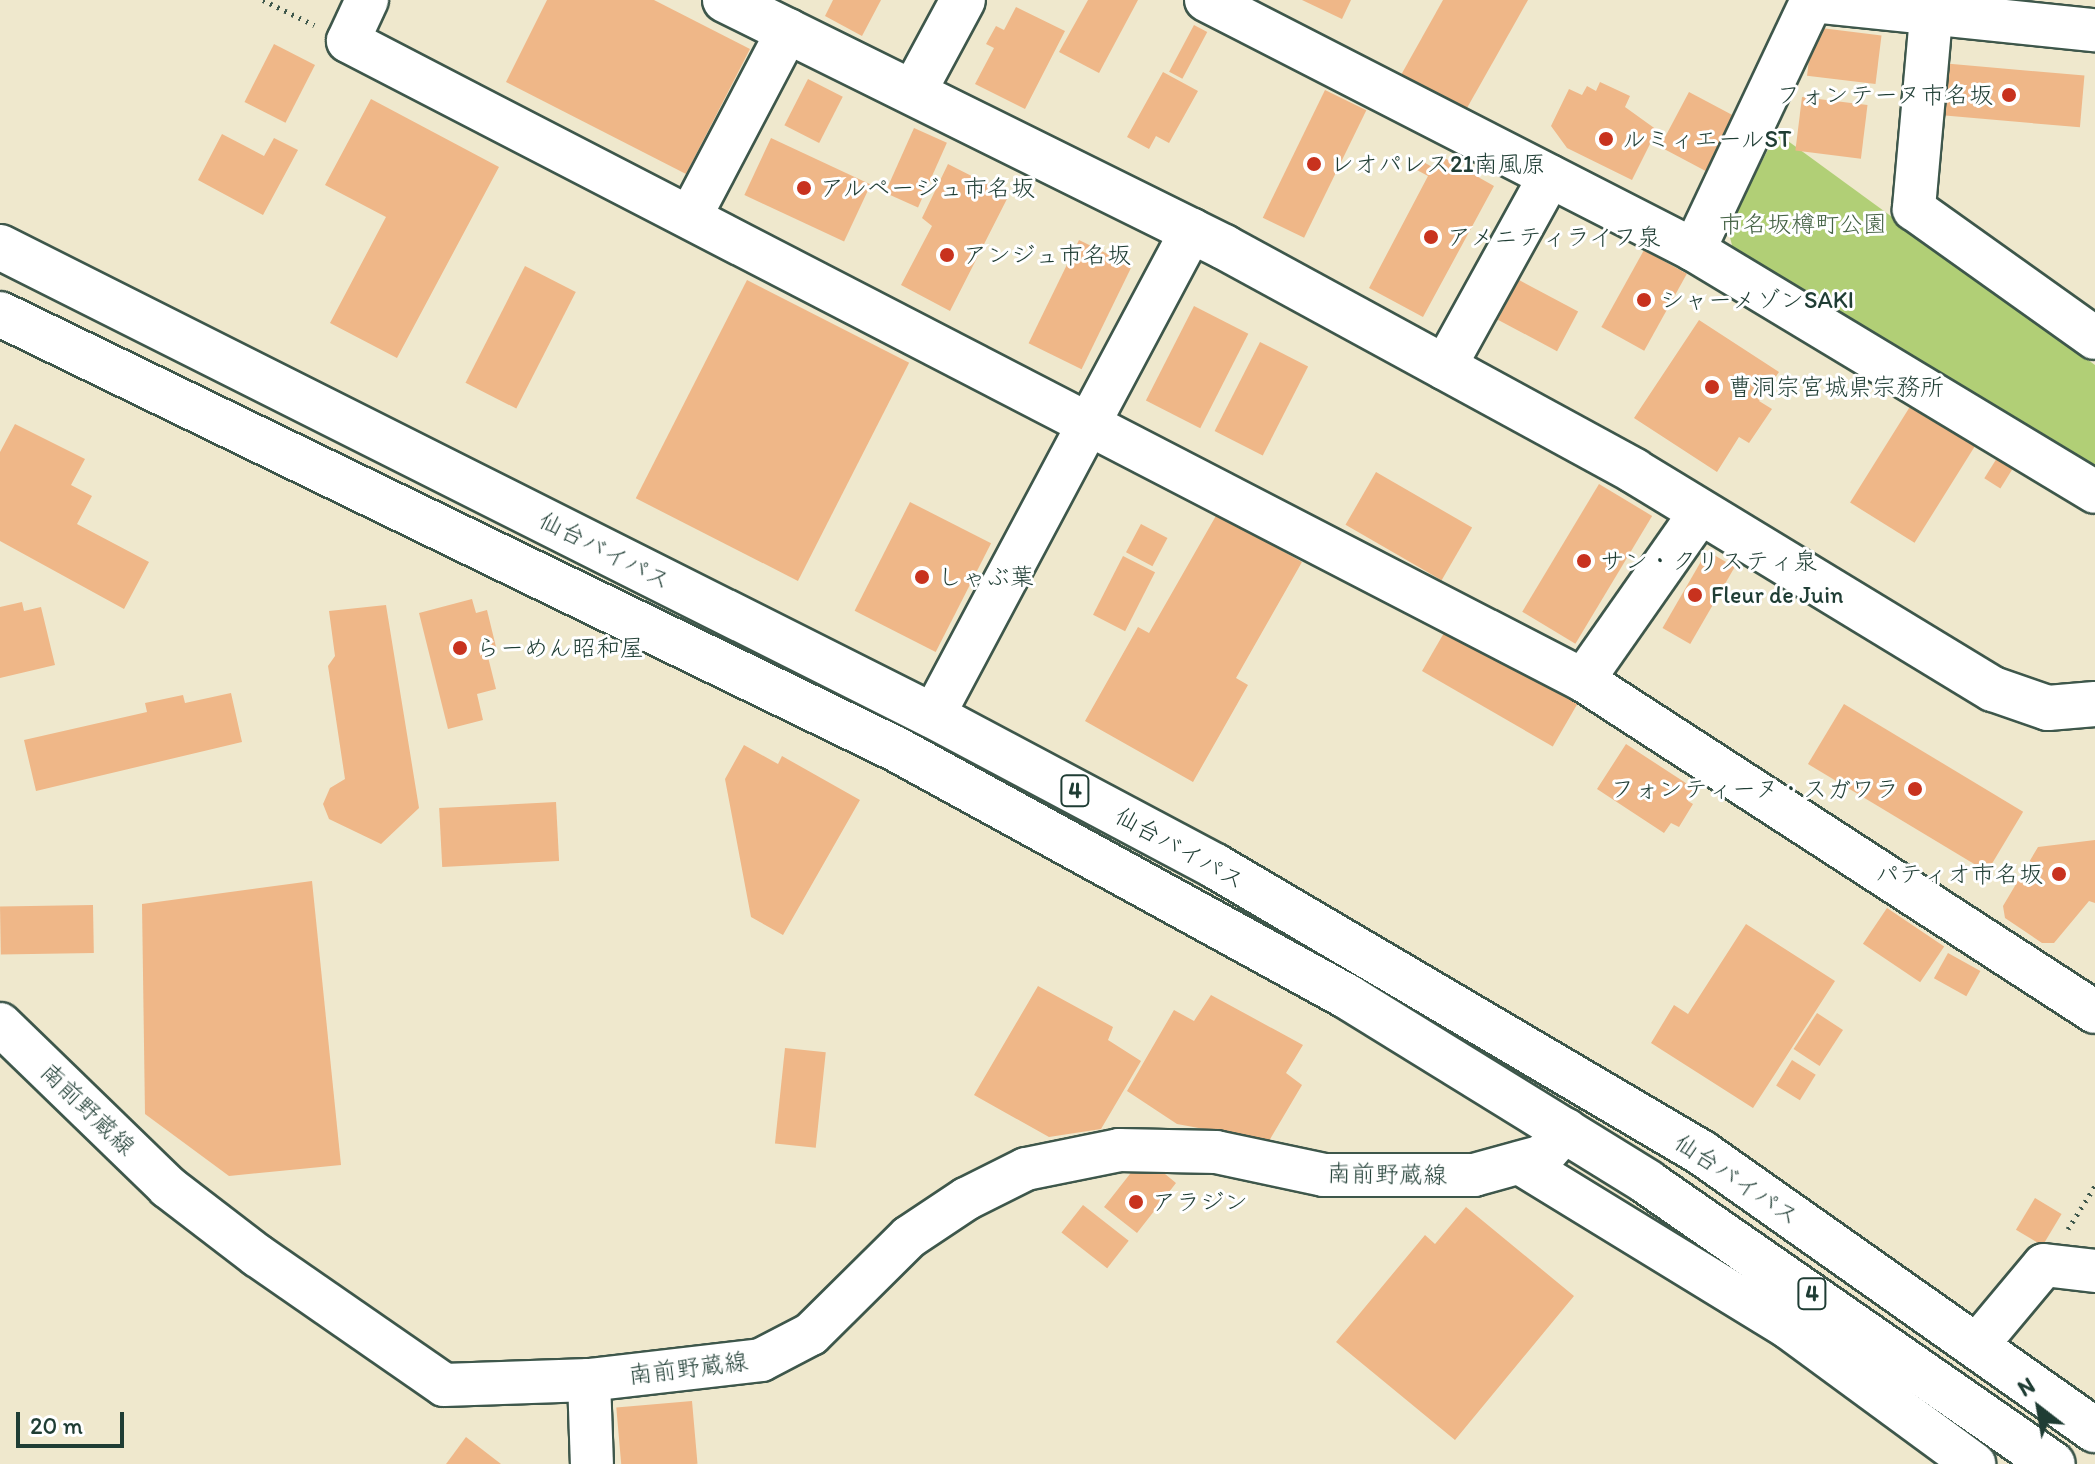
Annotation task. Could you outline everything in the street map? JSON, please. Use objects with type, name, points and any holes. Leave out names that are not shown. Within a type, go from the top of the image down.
[{"type":"main road","points":[[725,0],[1192,230],[1700,513],[1993,689],[2048,708],[2095,704]]},
{"type":"main road","points":[[914,91],[963,0]]},
{"type":"main road","name":"仙台バイパス","points":[[0,247],[933,716],[1215,866],[1702,1153],[2095,1430]]},
{"type":"main road","name":"仙台バイパス","points":[[0,314],[896,749],[1348,997],[1566,1130],[2053,1464]]},
{"type":"street","points":[[367,0],[348,41],[1090,421],[1583,680],[2095,1012]]},
{"type":"street","points":[[1206,0],[1694,250],[2095,492]]},
{"type":"street","points":[[1694,250],[1812,1],[1931,17],[2095,30]]},
{"type":"street","points":[[1931,17],[1914,209],[2095,338]]},
{"type":"street","points":[[691,215],[788,30]]},
{"type":"street","points":[[1444,368],[1550,176]]},
{"type":"street","points":[[933,716],[1192,230]]},
{"type":"street","points":[[1583,680],[1700,513]]},
{"type":"street","name":"南前野蔵線","points":[[0,1024],[168,1187],[258,1256],[444,1385],[589,1380],[761,1360],[811,1334],[909,1237],[966,1199],[1026,1169],[1119,1150],[1216,1152],[1324,1175],[1474,1175],[1543,1156],[1566,1130]]},
{"type":"street","points":[[1520,1163],[1789,1328],[1974,1464]]},
{"type":"street","points":[[1977,1345],[2044,1265],[2095,1271]]},
{"type":"street","points":[[589,1380],[592,1464]]},
{"type":"path","points":[[263,0],[348,41]]},
{"type":"path","points":[[2068,1230],[2095,1186]]},
{"type":"green space","name":"市名坂樽町公園","points":[[1777,133],[2095,365],[2095,474],[1733,249],[1727,226]]},
{"type":"building","points":[[547,0],[654,0],[750,49],[686,174],[506,82]]},
{"type":"building","points":[[833,0],[881,0],[862,36],[825,16]]},
{"type":"building","points":[[1088,0],[1138,0],[1099,73],[1059,52]]},
{"type":"building","points":[[1302,0],[1351,0],[1342,19]]},
{"type":"building","points":[[1443,0],[1528,0],[1467,108],[1401,75]]},
{"type":"building","points":[[1016,7],[1065,31],[1025,109],[975,84],[994,48],[986,44],[996,26],[1004,30]]},
{"type":"building","points":[[1194,25],[1207,32],[1182,79],[1169,72]]},
{"type":"building","points":[[1813,27],[1881,35],[1876,84],[1807,76]]},
{"type":"building","points":[[274,44],[315,65],[285,123],[244,102]]},
{"type":"building","name":"フォンテーヌ市名坂","points":[[1941,63],[2084,76],[2080,127],[1936,115]]},
{"type":"building","points":[[1163,72],[1198,91],[1169,143],[1156,136],[1149,149],[1127,137]]},
{"type":"building","points":[[808,79],[843,97],[819,143],[784,125]]},
{"type":"building","name":"ルミィエールST","points":[[1600,82],[1630,96],[1625,107],[1657,130],[1632,180],[1567,148],[1551,126],[1569,89],[1582,95],[1587,86],[1596,91]]},
{"type":"building","name":"レオパレス21南風原","points":[[1325,90],[1366,110],[1304,238],[1263,218]]},
{"type":"building","points":[[1689,92],[1738,118],[1708,173],[1660,147]]},
{"type":"building","points":[[1802,97],[1868,105],[1861,159],[1795,151]]},
{"type":"building","points":[[371,99],[499,167],[397,358],[330,323],[386,217],[325,185]]},
{"type":"building","points":[[914,128],[947,143],[918,208],[885,193]]},
{"type":"building","points":[[222,134],[264,156],[274,138],[298,150],[263,215],[198,180]]},
{"type":"building","name":"アルページュ市名坂","points":[[771,138],[871,184],[844,242],[744,195]]},
{"type":"building","name":"アメニティライフ泉","points":[[1441,156],[1494,186],[1423,317],[1369,288],[1428,176],[1415,169],[1420,160],[1434,168]]},
{"type":"building","name":"アンジュ市名坂","points":[[948,164],[1009,195],[950,311],[901,285],[932,226],[922,218]]},
{"type":"building","points":[[1079,240],[1132,266],[1082,369],[1029,343]]},
{"type":"building","name":"シャーメゾンSAKI","points":[[1644,250],[1687,274],[1644,351],[1601,327]]},
{"type":"building","points":[[525,266],[576,292],[516,409],[466,383]]},
{"type":"building","points":[[747,280],[909,363],[798,581],[636,498]]},
{"type":"building","points":[[1519,280],[1578,311],[1557,351],[1498,320]]},
{"type":"building","points":[[1194,306],[1248,334],[1200,428],[1146,400]]},
{"type":"building","name":"曹洞宗宮城県宗務所","points":[[1699,320],[1779,372],[1759,401],[1772,409],[1749,443],[1739,437],[1717,472],[1634,418]]},
{"type":"building","points":[[1260,342],[1308,367],[1263,456],[1215,431]]},
{"type":"building","points":[[1911,405],[1975,445],[1915,543],[1850,503]]},
{"type":"building","points":[[15,424],[85,459],[71,485],[92,496],[77,524],[149,562],[124,609],[0,541],[0,452]]},
{"type":"building","points":[[1997,458],[2013,468],[2000,488],[1984,478]]},
{"type":"building","points":[[1376,472],[1472,528],[1442,580],[1346,525]]},
{"type":"building","name":"サン・クリスティ泉","points":[[1599,484],[1652,516],[1575,644],[1522,612]]},
{"type":"building","name":"しゃぶ葉","points":[[910,502],[991,543],[936,652],[855,611]]},
{"type":"building","points":[[1217,514],[1302,562],[1236,678],[1248,685],[1193,782],[1085,721],[1138,627],[1149,633]]},
{"type":"building","points":[[1141,524],[1167,538],[1152,566],[1126,552]]},
{"type":"building","name":"Fleur de Juin","points":[[1707,551],[1735,567],[1690,644],[1662,628]]},
{"type":"building","points":[[1123,556],[1155,572],[1125,631],[1093,615]]},
{"type":"building","points":[[472,599],[476,613],[487,610],[496,647],[486,649],[496,689],[477,694],[483,720],[448,729],[419,613]]},
{"type":"building","points":[[22,602],[24,611],[41,607],[55,665],[0,678],[0,607]]},
{"type":"building","points":[[386,605],[419,808],[381,844],[329,819],[323,804],[330,788],[345,779],[328,666],[335,656],[329,611]]},
{"type":"building","points":[[1448,626],[1579,702],[1553,747],[1422,671]]},
{"type":"building","points":[[231,693],[242,742],[36,791],[24,740],[147,712],[145,703],[183,695],[185,703]]},
{"type":"building","name":"フォンティーヌ・スガワラ","points":[[1844,704],[2023,812],[1987,872],[1808,764]]},
{"type":"building","points":[[1626,744],[1695,789],[1688,801],[1693,804],[1679,827],[1671,823],[1664,833],[1597,789]]},
{"type":"building","points":[[744,745],[778,764],[782,756],[860,800],[783,935],[751,917],[725,779]]},
{"type":"building","points":[[556,802],[559,861],[442,867],[439,808]]},
{"type":"building","name":"パティオ市名坂","points":[[2095,840],[2095,903],[2089,901],[2054,943],[2042,943],[2005,918],[2003,906],[2038,847]]},
{"type":"building","points":[[312,881],[341,1165],[229,1176],[145,1114],[142,904]]},
{"type":"building","points":[[93,905],[94,953],[1,955],[0,907]]},
{"type":"building","points":[[1887,908],[1944,947],[1920,982],[1863,944]]},
{"type":"building","points":[[1746,924],[1835,981],[1753,1108],[1651,1043],[1674,1005],[1688,1014]]},
{"type":"building","points":[[1948,953],[1980,971],[1966,996],[1934,978]]},
{"type":"building","points":[[1038,986],[1113,1027],[1108,1040],[1141,1061],[1101,1129],[1049,1137],[974,1095]]},
{"type":"building","points":[[1211,995],[1303,1045],[1286,1073],[1302,1085],[1269,1141],[1177,1124],[1127,1091],[1174,1010],[1194,1021]]},
{"type":"building","points":[[1817,1013],[1843,1030],[1820,1066],[1794,1049]]},
{"type":"building","points":[[785,1048],[826,1052],[816,1148],[775,1143]]},
{"type":"building","points":[[1792,1060],[1816,1075],[1800,1100],[1776,1085]]},
{"type":"building","points":[[1153,1164],[1176,1183],[1137,1233],[1104,1207],[1137,1165],[1147,1172]]},
{"type":"building","points":[[2035,1198],[2062,1214],[2043,1246],[2016,1230]]},
{"type":"building","points":[[1083,1205],[1129,1241],[1107,1268],[1061,1233]]},
{"type":"building","points":[[1466,1207],[1574,1296],[1455,1440],[1336,1342],[1425,1235],[1435,1244]]},
{"type":"building","points":[[692,1401],[697,1464],[621,1464],[616,1408]]},
{"type":"building","points":[[466,1437],[501,1464],[446,1464]]},
{"type":"place","name":"フォンテーヌ市名坂","points":[[2009,95]]},
{"type":"place","name":"ルミィエールST","points":[[1606,139]]},
{"type":"place","name":"レオパレス21南風原","points":[[1314,164]]},
{"type":"place","name":"アルページュ市名坂","points":[[804,188]]},
{"type":"place","name":"アメニティライフ泉","points":[[1431,237]]},
{"type":"place","name":"アンジュ市名坂","points":[[947,255]]},
{"type":"place","name":"シャーメゾンSAKI","points":[[1644,300]]},
{"type":"place","name":"曹洞宗宮城県宗務所","points":[[1712,387]]},
{"type":"place","name":"サン・クリスティ泉","points":[[1584,561]]},
{"type":"place","name":"しゃぶ葉","points":[[922,577]]},
{"type":"place","name":"Fleur de Juin","points":[[1695,595]]},
{"type":"place","name":"らーめん昭和屋","points":[[460,648]]},
{"type":"place","name":"フォンティーヌ・スガワラ","points":[[1915,789]]},
{"type":"place","name":"パティオ市名坂","points":[[2059,874]]},
{"type":"place","name":"アラジン","points":[[1136,1202]]}]
